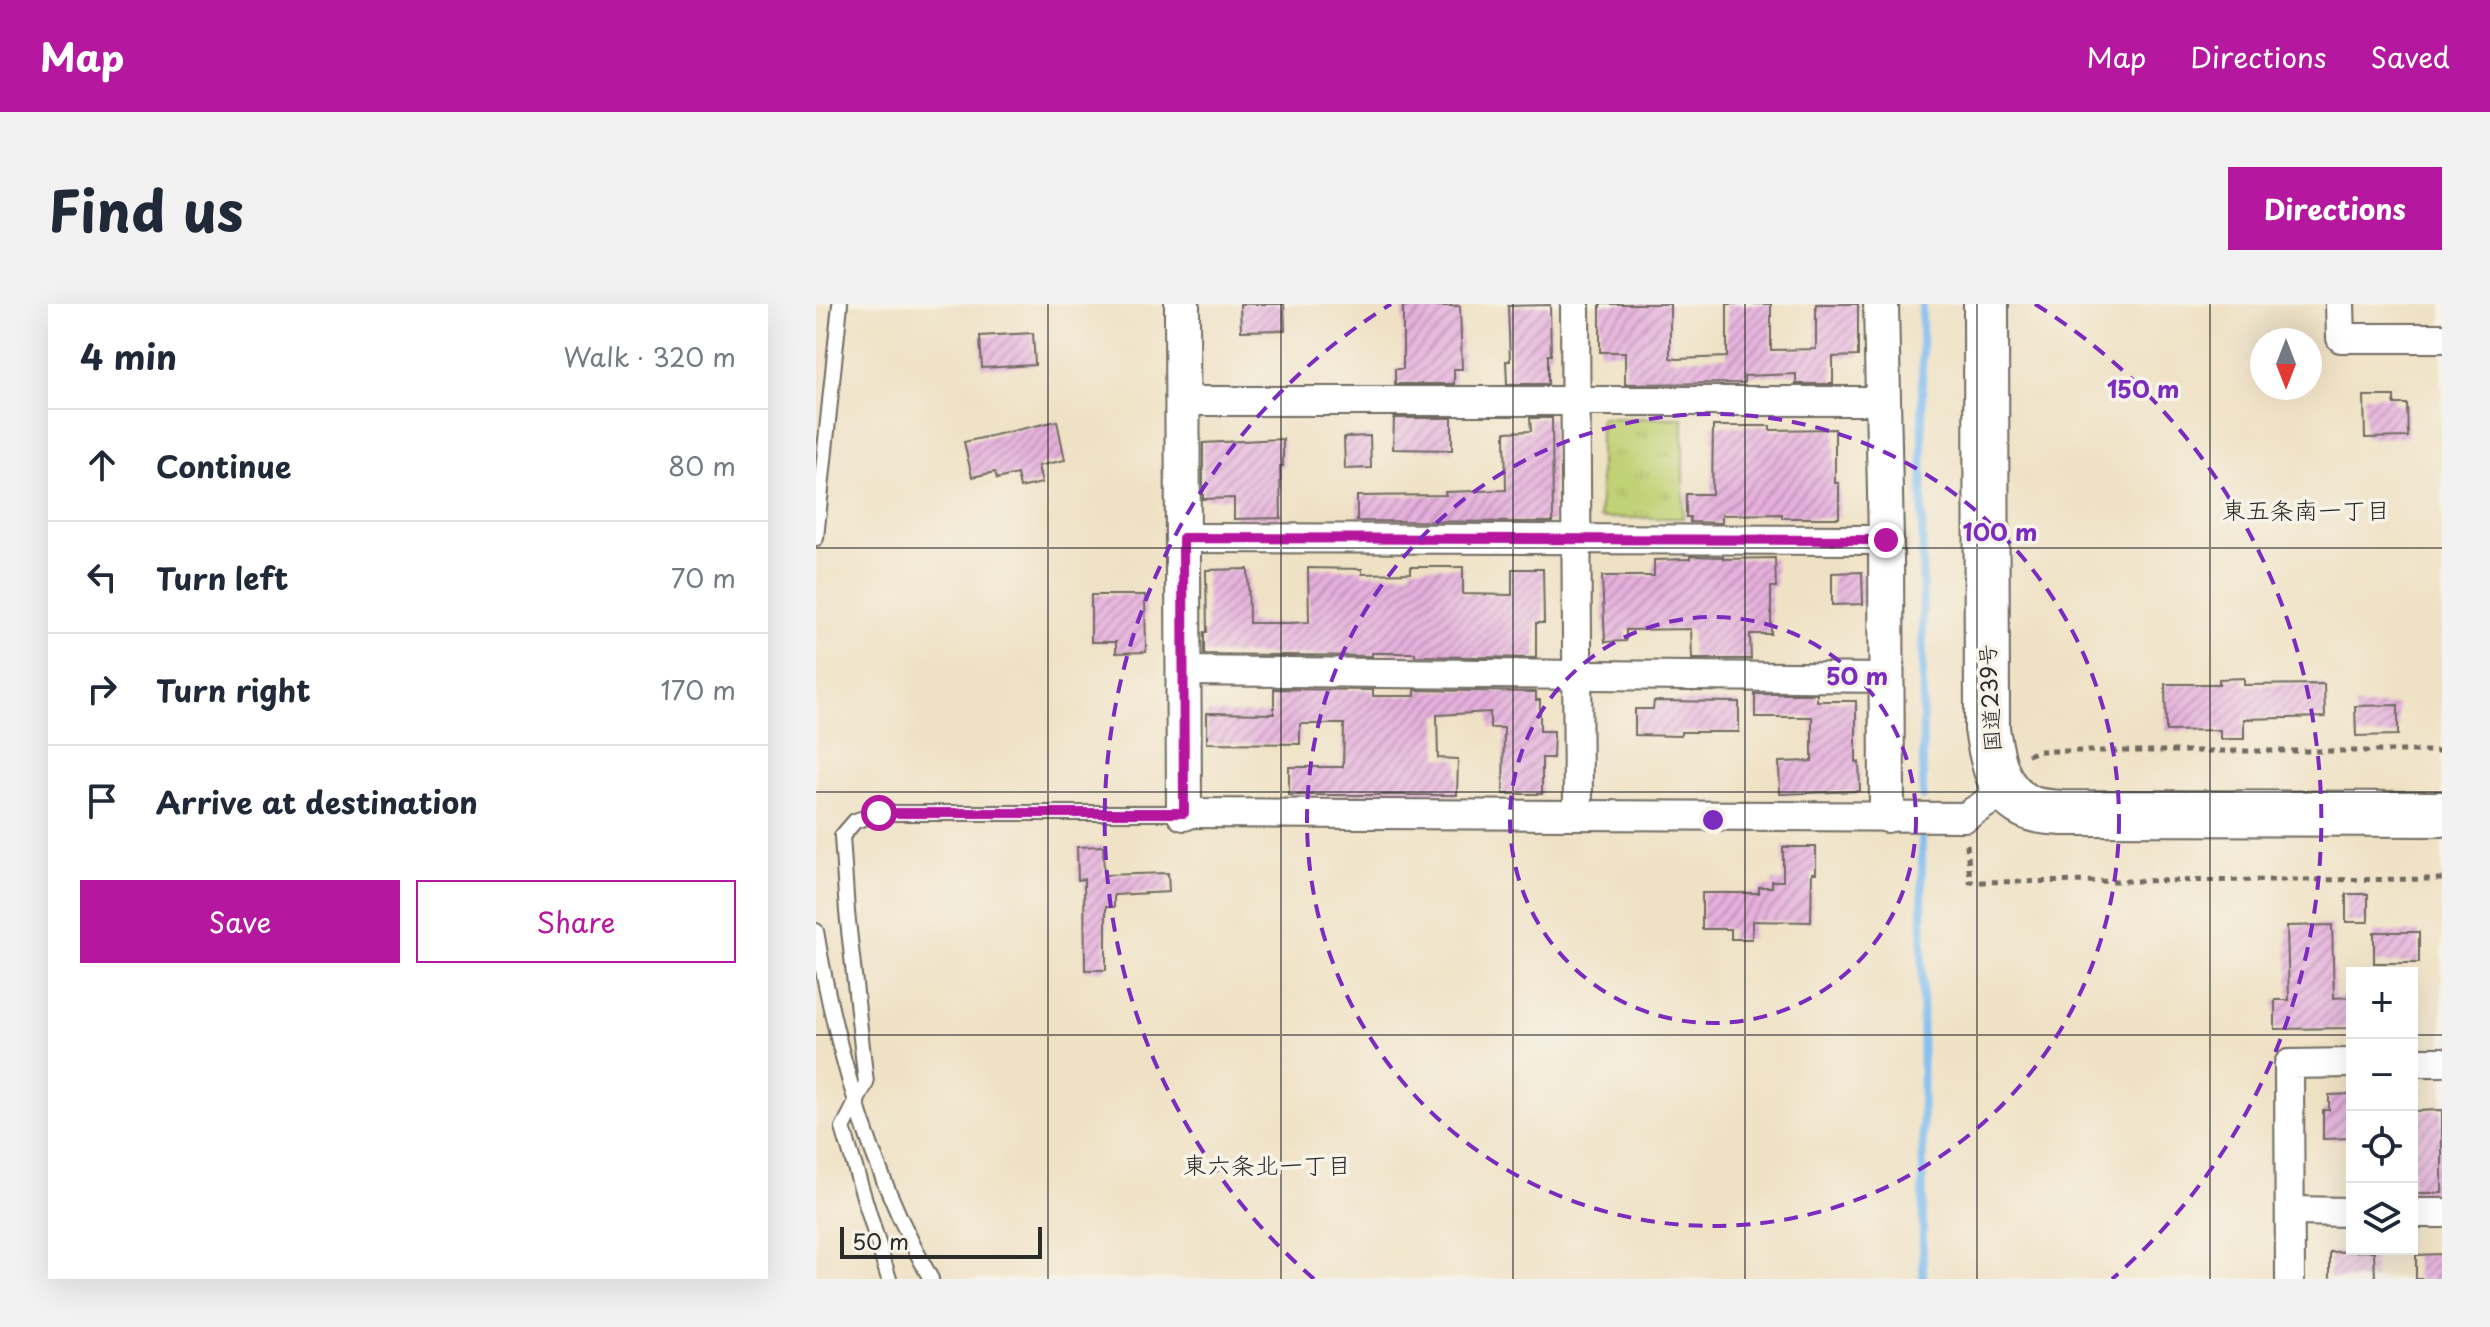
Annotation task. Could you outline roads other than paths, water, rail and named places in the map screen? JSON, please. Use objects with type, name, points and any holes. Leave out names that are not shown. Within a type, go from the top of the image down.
[{"type":"highway","name":"国道239号","points":[[1986,304],[1987,729],[2000,778]]},
{"type":"highway","points":[[2000,778],[2029,808],[2061,813],[2442,814]]},
{"type":"street","points":[[1182,304],[1184,813],[1965,817],[2000,778]]},
{"type":"street","points":[[1575,304],[1578,814]]},
{"type":"street","points":[[1881,304],[1887,815]]},
{"type":"street","points":[[2340,304],[2341,338],[2442,338]]},
{"type":"street","points":[[1182,401],[1883,401]]},
{"type":"street","points":[[1183,538],[1886,540]]},
{"type":"street","points":[[1183,671],[1887,678]]},
{"type":"street","points":[[2418,1062],[2442,1062]]},
{"type":"street","points":[[2290,1279],[2289,1064],[2346,1063]]},
{"type":"street","points":[[2291,1211],[2346,1212]]},
{"type":"street","points":[[2418,1213],[2442,1213]]},
{"type":"lane","points":[[816,538],[840,304]]},
{"type":"lane","points":[[889,1279],[843,1128],[866,1083],[842,836],[855,821],[879,813],[1184,813]]},
{"type":"lane","points":[[816,931],[855,1106],[910,1239],[931,1279]]},
{"type":"waterway","points":[[1922,304],[1923,797]]},
{"type":"waterway","points":[[1922,837],[1923,1279]]},
{"type":"district","name":"東五条南一丁目","points":[[2306,511]]},
{"type":"district","name":"東六条北一丁目","points":[[1267,1166]]}]
